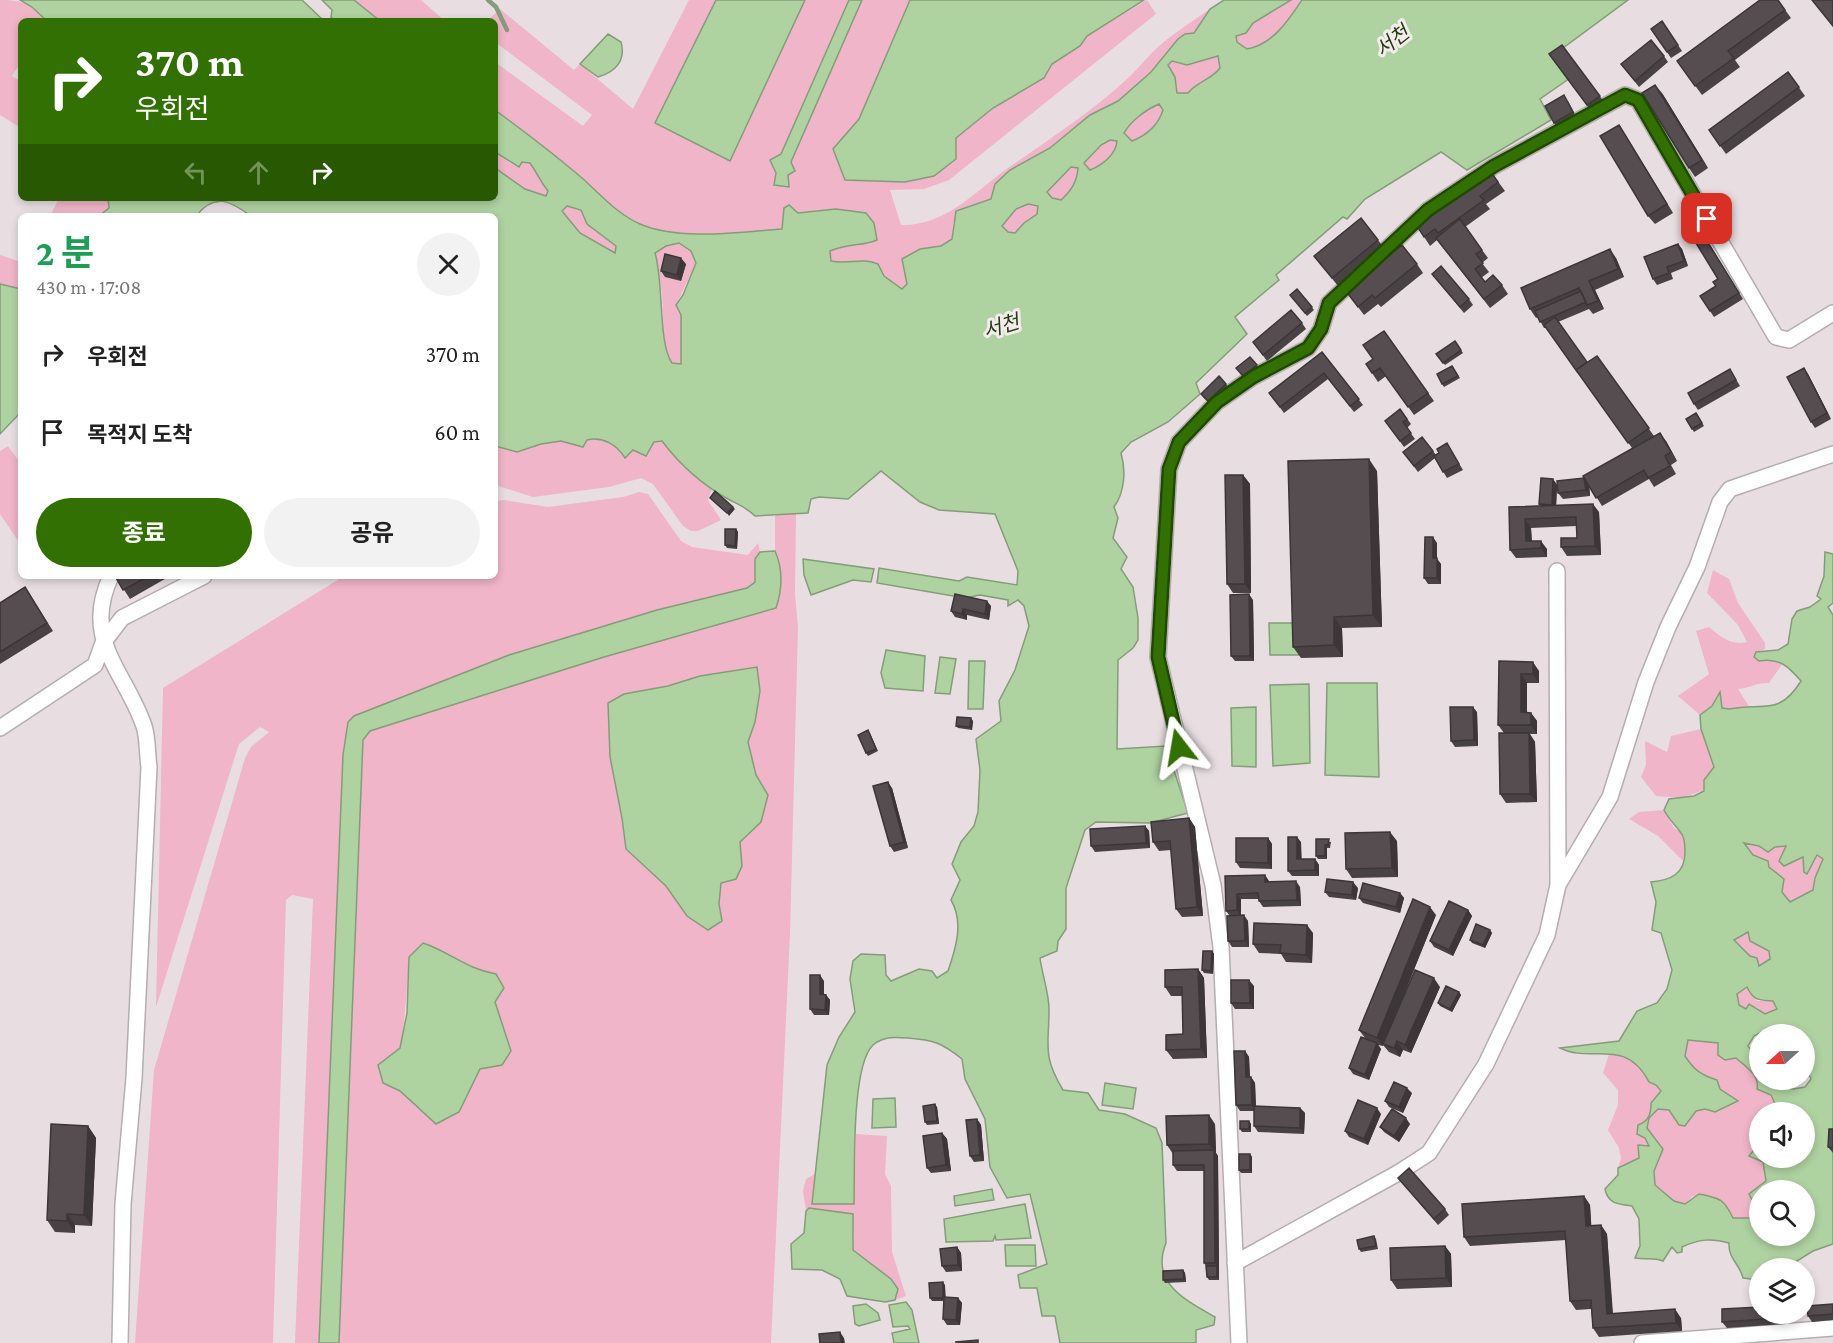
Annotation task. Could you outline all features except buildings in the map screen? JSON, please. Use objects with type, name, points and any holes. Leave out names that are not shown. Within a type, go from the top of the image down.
[{"type":"street","points":[[1239,1343],[1221,947],[1213,885],[1158,657],[1169,469],[1179,442],[1217,402],[1253,377],[1308,348],[1321,329],[1329,303],[1428,210],[1494,166],[1625,95],[1638,100],[1776,337],[1789,340],[1833,312]]},
{"type":"street","points":[[1558,885],[1610,797],[1646,682],[1668,627],[1697,567],[1720,502],[1730,489],[1833,454]]},
{"type":"street","points":[[1235,1263],[1398,1173],[1429,1153],[1486,1064],[1547,935],[1558,885],[1557,571]]},
{"type":"street","points":[[110,579],[103,594],[103,643],[145,727],[149,767],[134,1078],[123,1204],[120,1343]]},
{"type":"street","points":[[0,728],[94,665],[103,643],[122,618],[198,579]]},
{"type":"street","points":[[1642,1343],[1833,1328]]},
{"type":"shaded area","points":[[0,0],[26,4],[44,18],[18,18],[18,67],[12,76],[18,80],[18,126],[0,115]]},
{"type":"shaded area","points":[[354,0],[421,0],[442,18],[376,18]]},
{"type":"shaded area","points":[[689,0],[849,0],[781,154],[771,160],[776,173],[774,185],[788,187],[788,175],[795,171],[791,163],[862,0],[910,0],[859,119],[833,150],[880,176],[907,181],[922,179],[956,159],[956,138],[993,108],[1044,78],[1052,64],[1080,46],[1087,36],[1147,0],[1156,14],[949,180],[924,189],[890,190],[901,225],[917,224],[946,214],[959,206],[1098,104],[1126,80],[1158,47],[1210,9],[1194,33],[1185,34],[1178,39],[1151,72],[1118,101],[1090,115],[1050,148],[1010,171],[995,184],[991,199],[953,222],[952,239],[941,246],[920,249],[907,285],[902,289],[884,276],[878,264],[866,261],[831,261],[830,251],[859,243],[869,244],[836,209],[798,213],[784,208],[783,229],[712,234],[659,229],[633,220],[617,210],[560,160],[498,112],[498,64],[583,126],[592,115],[498,44],[498,18],[490,18],[500,9],[574,70],[580,64],[633,109]]},
{"type":"shaded area","points":[[1291,0],[1302,0],[1272,37],[1247,49],[1237,42],[1236,36],[1246,33],[1253,23]]},
{"type":"shaded area","points":[[1218,56],[1220,68],[1216,72],[1188,93],[1177,93],[1175,77],[1168,65],[1172,61],[1179,64]]},
{"type":"shaded area","points":[[1159,104],[1163,110],[1155,125],[1147,133],[1131,141],[1124,133],[1130,124]]},
{"type":"shaded area","points":[[1110,140],[1118,141],[1112,155],[1090,170],[1084,163],[1101,145]]},
{"type":"shaded area","points":[[498,154],[519,167],[522,162],[530,163],[548,191],[547,196],[525,189],[498,170]]},
{"type":"shaded area","points":[[1071,167],[1078,168],[1073,186],[1061,200],[1052,198],[1046,192]]},
{"type":"shaded area","points":[[58,201],[108,201],[109,208],[103,213],[52,213]]},
{"type":"shaded area","points":[[1028,204],[1038,206],[1037,214],[1023,223],[1016,233],[1008,232],[1002,226],[1016,209]]},
{"type":"shaded area","points":[[567,206],[581,210],[587,224],[617,246],[615,253],[578,231],[562,211]]},
{"type":"shaded area","points":[[679,243],[691,251],[696,263],[676,305],[681,314],[682,364],[672,363],[665,355],[662,293],[655,253],[666,246]]},
{"type":"shaded area","points":[[0,255],[18,261],[18,288],[0,284]]},
{"type":"shaded area","points":[[597,438],[633,450],[662,440],[683,467],[712,489],[708,500],[721,520],[698,531],[691,531],[683,526],[653,484],[641,478],[609,487],[533,497],[498,486],[498,447],[517,452],[541,444],[561,441],[571,443]]},
{"type":"shaded area","points":[[8,446],[18,460],[18,541],[0,514],[0,451]]},
{"type":"shaded area","points":[[639,492],[648,494],[681,541],[692,547],[748,555],[758,543],[760,552],[755,559],[755,582],[747,588],[657,610],[509,655],[354,716],[348,722],[343,755],[319,1343],[295,1343],[313,899],[292,895],[286,900],[273,1343],[135,1343],[154,1070],[245,758],[251,747],[269,732],[260,727],[239,744],[156,1007],[163,688],[339,579],[498,579],[498,501],[548,507],[623,497]]},
{"type":"shaded area","points":[[783,513],[796,513],[795,594],[798,628],[790,933],[771,1343],[339,1343],[363,740],[370,731],[604,657],[776,608],[779,559],[775,551],[775,516]],"holes":[[[757,668],[760,691],[755,722],[748,742],[756,775],[768,795],[761,822],[740,842],[742,866],[736,878],[721,883],[719,904],[687,916],[666,886],[626,849],[610,757],[608,703],[700,676]],[[409,957],[458,962],[476,971],[496,974],[495,1002],[500,1023],[459,1112],[436,1123],[400,1091]]]},
{"type":"shaded area","points":[[1713,570],[1729,579],[1738,603],[1765,643],[1765,649],[1756,652],[1759,661],[1769,659],[1783,663],[1769,683],[1738,689],[1750,708],[1712,707],[1700,715],[1678,696],[1709,674],[1696,631],[1709,627],[1731,642],[1747,642],[1738,625],[1707,593]]},
{"type":"shaded area","points":[[1701,729],[1714,767],[1704,780],[1704,790],[1682,798],[1656,796],[1641,777],[1646,765],[1645,741],[1667,752],[1671,736]]},
{"type":"shaded area","points":[[1664,810],[1674,828],[1682,833],[1685,863],[1658,836],[1629,819],[1639,812]]},
{"type":"shaded area","points":[[1744,843],[1786,846],[1803,856],[1804,872],[1814,863],[1817,855],[1824,859],[1815,878],[1813,890],[1790,902],[1782,892],[1784,879],[1769,867],[1767,861],[1753,855]]},
{"type":"shaded area","points":[[1748,932],[1769,951],[1770,959],[1759,966],[1757,958],[1750,956],[1734,940]]},
{"type":"shaded area","points":[[1748,987],[1757,1001],[1773,1001],[1777,1009],[1765,1014],[1756,1007],[1746,1009],[1739,1005],[1736,994]]},
{"type":"shaded area","points":[[1688,1040],[1719,1043],[1725,1060],[1736,1057],[1749,1068],[1749,1090],[1766,1090],[1774,1102],[1749,1102],[1749,1168],[1764,1168],[1766,1180],[1749,1180],[1749,1218],[1733,1218],[1693,1196],[1685,1204],[1674,1201],[1655,1185],[1654,1171],[1663,1148],[1647,1129],[1649,1118],[1658,1109],[1669,1110],[1679,1125],[1696,1111],[1737,1100],[1720,1089],[1717,1079],[1702,1074],[1685,1056]]},
{"type":"shaded area","points":[[1609,1054],[1633,1062],[1649,1082],[1656,1085],[1661,1092],[1645,1123],[1638,1126],[1649,1146],[1638,1146],[1639,1158],[1618,1168],[1621,1158],[1619,1148],[1608,1130],[1618,1105],[1618,1090],[1603,1073]]},
{"type":"shaded area","points":[[856,1134],[887,1136],[885,1174],[891,1186],[892,1252],[906,1296],[895,1300],[898,1289],[891,1279],[853,1250],[854,1230],[809,1208],[806,1211],[803,1191],[806,1179],[815,1174],[812,1203],[854,1204]]},
{"type":"water","points":[[20,0],[302,0],[321,18],[44,18]]},
{"type":"water","points":[[322,0],[354,0],[376,18],[332,18],[332,10]]},
{"type":"water","points":[[716,0],[805,0],[730,161],[655,123]]},
{"type":"water","points":[[849,0],[862,0],[791,162],[795,171],[788,175],[789,187],[774,185],[776,173],[770,160],[781,154]]},
{"type":"water","points":[[910,0],[1144,0],[1087,36],[1080,46],[1052,64],[1044,78],[993,108],[956,138],[956,159],[934,176],[905,182],[845,180],[833,149],[859,119]]},
{"type":"water","name":"서천","points":[[1224,0],[1291,0],[1253,23],[1246,33],[1236,36],[1237,42],[1247,49],[1272,37],[1302,0],[1628,0],[1555,54],[1570,78],[1540,99],[1551,120],[1467,170],[1441,152],[1365,199],[1347,219],[1343,217],[1276,275],[1279,280],[1235,317],[1247,334],[1196,383],[1200,394],[1168,422],[1131,442],[1121,453],[1124,481],[1114,507],[1118,518],[1113,538],[1127,557],[1121,569],[1133,587],[1138,618],[1138,640],[1133,648],[1118,660],[1117,749],[1166,746],[1188,813],[1150,823],[1096,822],[1085,830],[1066,888],[1066,929],[1058,941],[1057,951],[1040,958],[1049,1003],[1048,1050],[1052,1068],[1063,1090],[1088,1093],[1099,1110],[1125,1114],[1156,1128],[1162,1143],[1166,1243],[1162,1257],[1163,1269],[1173,1289],[1192,1304],[1215,1317],[1214,1325],[1196,1330],[1196,1343],[1060,1343],[1055,1316],[1042,1316],[1037,1288],[1020,1288],[1018,1275],[1047,1264],[1030,1194],[1007,1198],[990,1167],[985,1119],[965,1079],[962,1059],[949,1049],[925,1040],[899,1037],[885,1039],[873,1045],[866,1057],[861,1074],[858,1096],[854,1204],[812,1204],[827,1065],[839,1037],[855,1012],[850,979],[853,961],[861,954],[885,955],[886,975],[891,981],[919,969],[932,971],[937,978],[948,971],[956,944],[958,926],[951,900],[960,880],[952,864],[961,842],[974,826],[978,812],[980,770],[976,739],[1001,721],[999,701],[1015,670],[1029,626],[1024,606],[1018,600],[1008,606],[1008,600],[980,595],[965,598],[877,583],[879,568],[959,581],[967,577],[1017,585],[1018,571],[995,514],[939,510],[920,502],[881,471],[848,499],[819,497],[811,499],[808,513],[755,516],[700,480],[676,458],[662,441],[654,442],[646,456],[633,450],[625,458],[614,446],[599,439],[587,440],[583,447],[561,441],[541,444],[517,452],[498,447],[498,213],[246,213],[223,201],[498,201],[498,170],[525,189],[546,196],[548,191],[530,163],[522,162],[519,167],[498,154],[498,112],[561,160],[624,215],[640,224],[656,229],[710,234],[782,229],[784,208],[789,205],[798,213],[836,209],[866,213],[874,223],[877,240],[830,251],[831,261],[866,261],[878,264],[884,276],[902,289],[907,284],[902,259],[920,249],[941,246],[952,239],[956,211],[991,199],[995,184],[1010,170],[1050,148],[1090,115],[1118,101],[1151,72],[1178,39],[1185,34],[1194,33],[1210,9]],"holes":[[[1218,56],[1220,68],[1188,93],[1177,93],[1175,77],[1168,65],[1172,61],[1187,65]],[[1159,104],[1163,110],[1158,121],[1142,136],[1132,141],[1124,133],[1134,120]],[[1110,140],[1117,141],[1111,155],[1090,170],[1084,163],[1101,145]],[[1071,167],[1078,168],[1073,186],[1061,200],[1052,198],[1047,192]],[[1028,204],[1038,206],[1037,214],[1015,233],[1008,232],[1002,226],[1016,209]],[[567,206],[581,210],[587,224],[616,246],[615,253],[580,233],[562,211]],[[679,243],[691,251],[696,263],[683,295],[676,305],[681,315],[681,364],[672,363],[663,327],[655,253],[666,246]]]},
{"type":"water","points":[[608,34],[621,42],[621,60],[610,72],[598,77],[580,64]]},
{"type":"water","points":[[108,201],[216,201],[199,213],[103,213],[109,208]]},
{"type":"water","points":[[0,284],[18,288],[18,415],[0,434]]},
{"type":"water","points":[[775,551],[781,580],[776,608],[604,657],[370,731],[363,740],[339,1343],[319,1343],[343,755],[348,722],[354,716],[509,655],[657,610],[747,588],[755,582],[755,559],[760,552]]},
{"type":"water","points":[[1825,552],[1833,554],[1833,603],[1828,607],[1833,615],[1833,1244],[1802,1258],[1749,1258],[1749,1279],[1743,1278],[1730,1253],[1729,1243],[1723,1241],[1694,1242],[1682,1247],[1682,1252],[1677,1253],[1672,1247],[1663,1261],[1635,1258],[1640,1246],[1639,1219],[1632,1206],[1618,1204],[1611,1200],[1605,1189],[1618,1175],[1618,1168],[1639,1158],[1638,1145],[1649,1146],[1645,1138],[1637,1134],[1638,1125],[1647,1119],[1651,1103],[1661,1091],[1649,1082],[1640,1068],[1618,1055],[1584,1054],[1560,1048],[1619,1041],[1637,1011],[1657,1003],[1667,989],[1672,970],[1661,933],[1652,930],[1656,902],[1651,882],[1665,880],[1676,874],[1680,871],[1684,860],[1683,837],[1664,810],[1669,799],[1694,796],[1704,791],[1704,780],[1714,767],[1701,729],[1700,715],[1712,706],[1720,692],[1722,708],[1729,709],[1777,704],[1793,692],[1801,681],[1792,671],[1778,662],[1759,661],[1754,657],[1756,652],[1778,650],[1788,644],[1792,619],[1797,611],[1810,607],[1821,599],[1817,596],[1824,576]],"holes":[[[1744,843],[1759,846],[1768,852],[1775,847],[1786,846],[1779,861],[1784,866],[1803,857],[1804,872],[1807,874],[1817,855],[1823,859],[1813,890],[1790,902],[1782,892],[1784,879],[1769,867],[1768,861],[1753,855]],[[1748,932],[1750,941],[1769,951],[1770,959],[1759,966],[1757,958],[1750,956],[1734,940]],[[1747,987],[1757,999],[1773,1001],[1777,1009],[1765,1014],[1749,1004],[1746,1009],[1739,1005],[1737,994]],[[1749,1024],[1815,1024],[1815,1090],[1759,1090],[1771,1095],[1774,1102],[1815,1102],[1815,1168],[1764,1168],[1766,1180],[1815,1180],[1815,1246],[1749,1246],[1749,1218],[1733,1218],[1724,1203],[1706,1195],[1699,1194],[1685,1204],[1674,1201],[1655,1185],[1654,1171],[1663,1149],[1647,1128],[1649,1118],[1658,1109],[1669,1110],[1679,1125],[1685,1126],[1696,1111],[1705,1109],[1715,1112],[1738,1101],[1720,1089],[1717,1080],[1698,1071],[1685,1056],[1688,1040],[1718,1043],[1718,1055],[1725,1060],[1736,1058],[1749,1070]]]},
{"type":"water","points":[[803,559],[874,569],[871,582],[853,580],[811,595],[804,575]]},
{"type":"water","points":[[1269,623],[1300,623],[1300,655],[1270,655]]},
{"type":"water","points":[[886,650],[925,656],[923,691],[885,688],[881,673]]},
{"type":"water","points":[[940,657],[956,659],[950,694],[935,693]]},
{"type":"water","points":[[969,661],[985,661],[983,709],[968,709]]},
{"type":"water","points":[[757,667],[760,691],[755,722],[748,742],[756,775],[768,795],[761,822],[740,842],[742,866],[736,879],[721,883],[719,904],[722,921],[708,930],[687,916],[666,886],[626,849],[610,757],[608,703],[624,694],[668,686],[700,676]]},
{"type":"water","points":[[1327,683],[1377,683],[1379,777],[1325,775]]},
{"type":"water","points":[[1309,684],[1310,763],[1273,766],[1270,685]]},
{"type":"water","points":[[1256,707],[1256,767],[1232,766],[1231,708]]},
{"type":"water","points":[[423,943],[485,972],[496,974],[504,988],[495,1002],[511,1051],[502,1065],[480,1069],[459,1112],[436,1124],[400,1091],[383,1083],[378,1065],[400,1048],[407,1013],[409,957]]},
{"type":"water","points":[[1105,1083],[1136,1088],[1133,1109],[1102,1105]]},
{"type":"water","points":[[895,1098],[896,1127],[872,1128],[873,1099]]},
{"type":"water","points":[[992,1189],[994,1200],[955,1206],[954,1196]]},
{"type":"water","points":[[1025,1204],[1031,1238],[996,1240],[995,1236],[993,1241],[946,1242],[944,1219]]},
{"type":"water","points":[[809,1208],[853,1214],[853,1250],[891,1279],[898,1289],[895,1300],[885,1302],[847,1296],[840,1279],[822,1270],[792,1269],[791,1244],[804,1233],[806,1211]]},
{"type":"water","points":[[1005,1245],[1035,1245],[1036,1266],[1006,1266]]},
{"type":"water","points":[[906,1302],[912,1310],[919,1343],[894,1343],[892,1333],[910,1329],[908,1326],[893,1327],[889,1305]]},
{"type":"water","points":[[866,1304],[878,1313],[880,1320],[859,1326],[855,1324],[853,1306]]},
{"type":"waterway","points":[[488,0],[496,7],[507,30]]},
{"type":"route","points":[[1179,747],[1158,657],[1169,469],[1179,442],[1217,402],[1253,377],[1308,348],[1321,329],[1329,303],[1428,210],[1494,166],[1625,95],[1638,100],[1707,219]]}]
